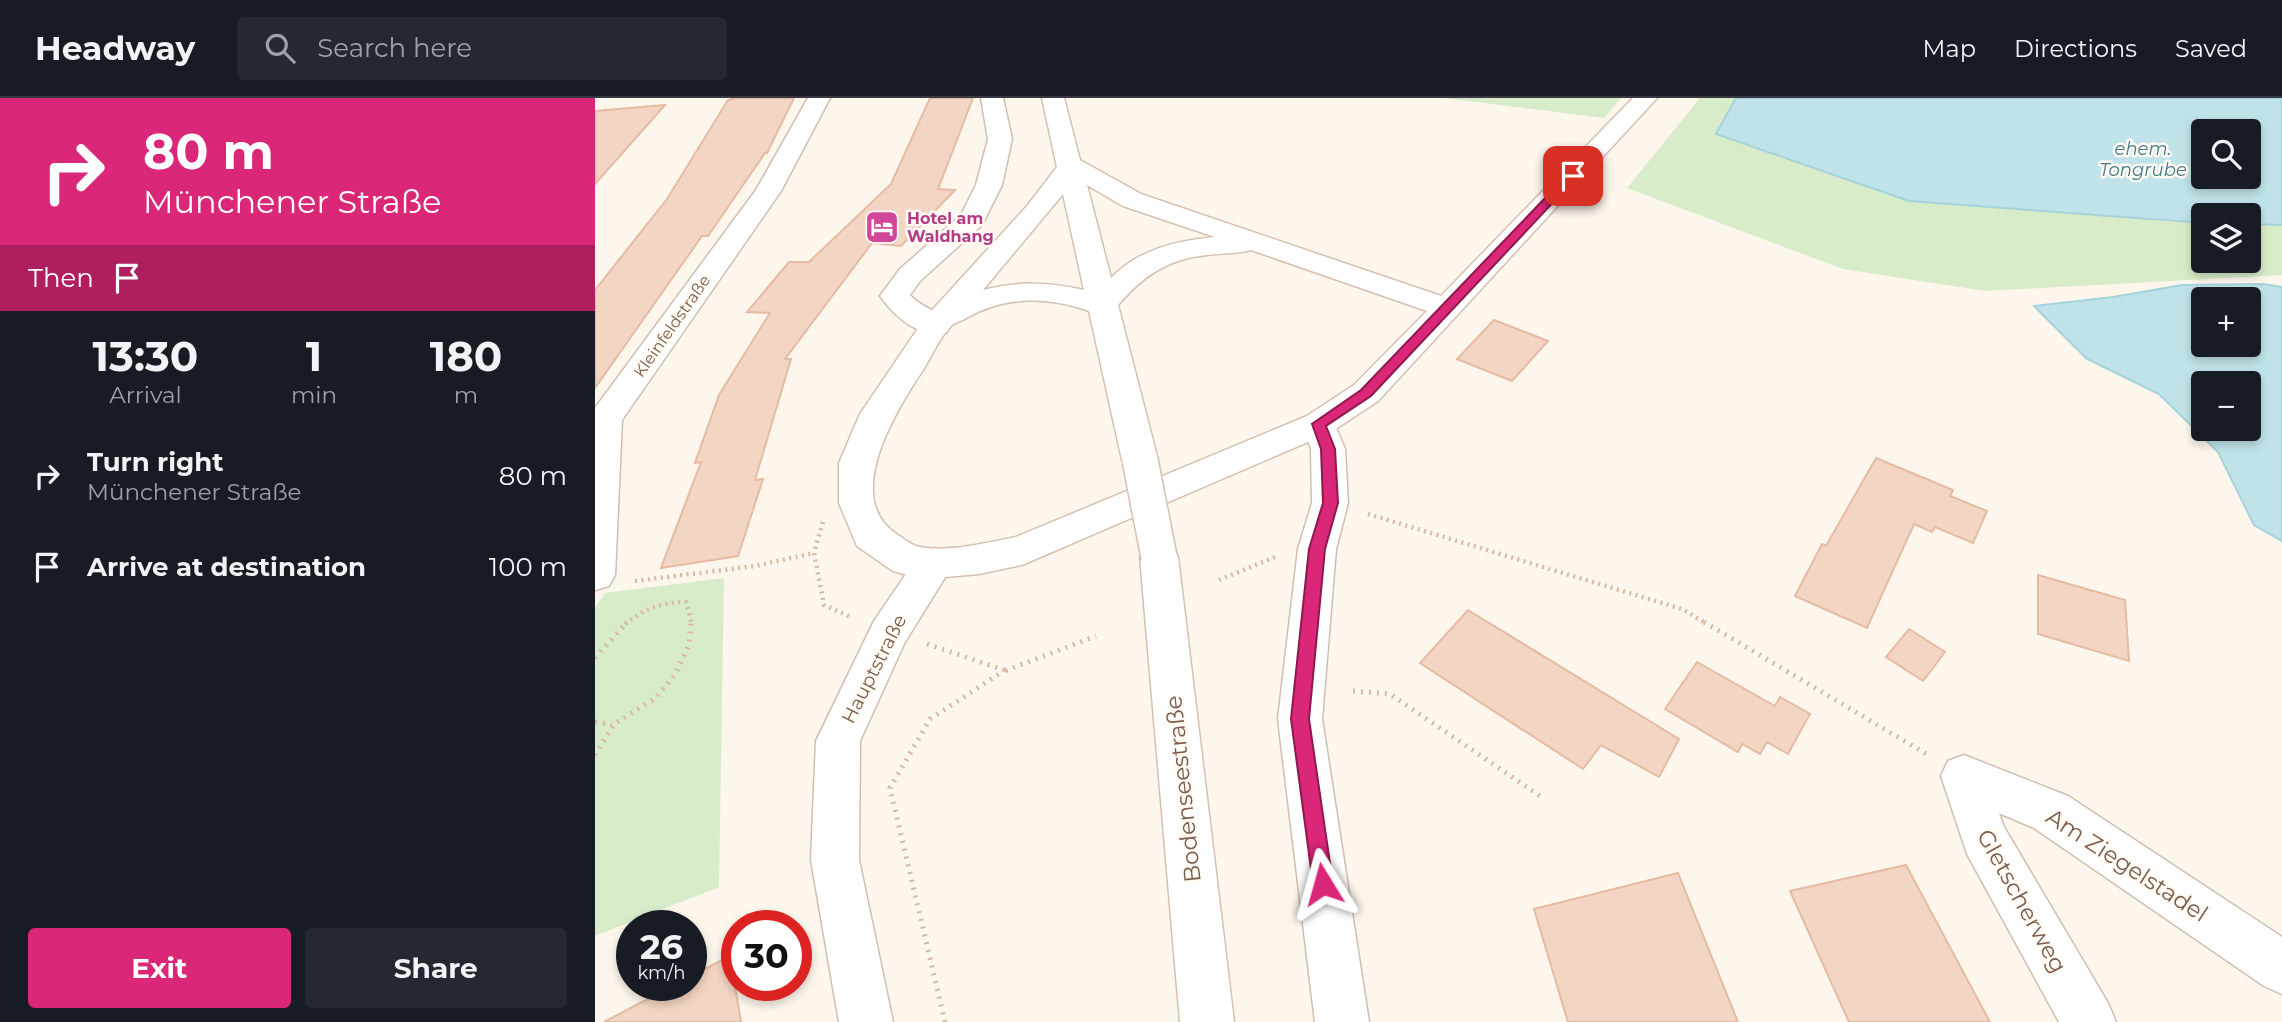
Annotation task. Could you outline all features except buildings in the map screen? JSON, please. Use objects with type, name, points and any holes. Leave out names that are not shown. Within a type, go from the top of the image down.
[{"type":"street","name":"Kleinfeldstraße","points":[[595,575],[600,419],[768,191],[819,98]]},
{"type":"street","points":[[936,325],[907,311],[895,296],[910,275],[972,219],[989,185],[1000,139],[992,98]]},
{"type":"street","name":"Bodenseestraße","points":[[1053,98],[1140,460],[1159,557],[1207,1022]]},
{"type":"street","points":[[1445,307],[1132,200],[1071,165],[1036,212],[936,325],[877,414],[857,463],[857,503],[870,536],[907,559],[935,563],[979,559],[1023,550],[1319,424],[1366,393],[1646,98]]},
{"type":"street","points":[[936,325],[963,307],[993,295],[1030,290],[1066,293],[1102,304],[1141,266],[1164,256],[1198,247],[1254,243]]},
{"type":"street","points":[[1319,424],[1328,449],[1330,503],[1317,549],[1300,719],[1342,1022]]},
{"type":"street","name":"Hauptstraße","points":[[866,1022],[835,860],[838,741],[888,634],[935,563]]},
{"type":"street","name":"Am Ziegelstadel","points":[[1964,776],[2051,812],[2282,968]]},
{"type":"street","name":"Gletscherweg","points":[[1964,776],[1984,838],[2089,1022]]},
{"type":"path","points":[[1330,503],[1682,610],[1964,776]]},
{"type":"path","points":[[1219,580],[1270,558],[1317,549]]},
{"type":"path","points":[[633,582],[755,566],[814,553]]},
{"type":"path","points":[[595,658],[621,626],[646,607],[670,600],[686,602],[693,614],[693,632],[686,656],[672,678],[646,706],[612,725],[595,755]]},
{"type":"path","points":[[945,1022],[890,788],[930,719],[1003,671],[1096,636]]},
{"type":"path","points":[[1353,691],[1390,695],[1540,796]]},
{"type":"path","points":[[595,722],[612,725]]},
{"type":"green space","points":[[1443,98],[1621,98],[1604,118]]},
{"type":"green space","points":[[1700,98],[1736,98],[1716,134],[2157,221],[2191,222],[2191,273],[2261,273],[2261,224],[2282,225],[2282,275],[1985,291],[1843,269],[1627,188]]},
{"type":"green space","points":[[724,578],[719,887],[661,910],[616,910],[616,928],[595,936],[595,608],[605,593]]},
{"type":"water","name":"ehem. Tongrube","points":[[1736,98],[2282,98],[2282,225],[2261,224],[2261,203],[2191,203],[2191,222],[1909,201],[1716,134]]},
{"type":"water","points":[[2263,284],[2282,287],[2282,541],[2254,525],[2218,452],[2207,441],[2261,441],[2261,371],[2191,371],[2191,425],[2159,394],[2087,359],[2034,306],[2113,297],[2182,285]]},
{"type":"place","name":"Hotel am Waldhang","points":[[882,227]]},
{"type":"route","points":[[1323,884],[1300,719],[1317,549],[1330,503],[1328,449],[1319,424],[1366,393],[1445,307],[1573,176]]}]
